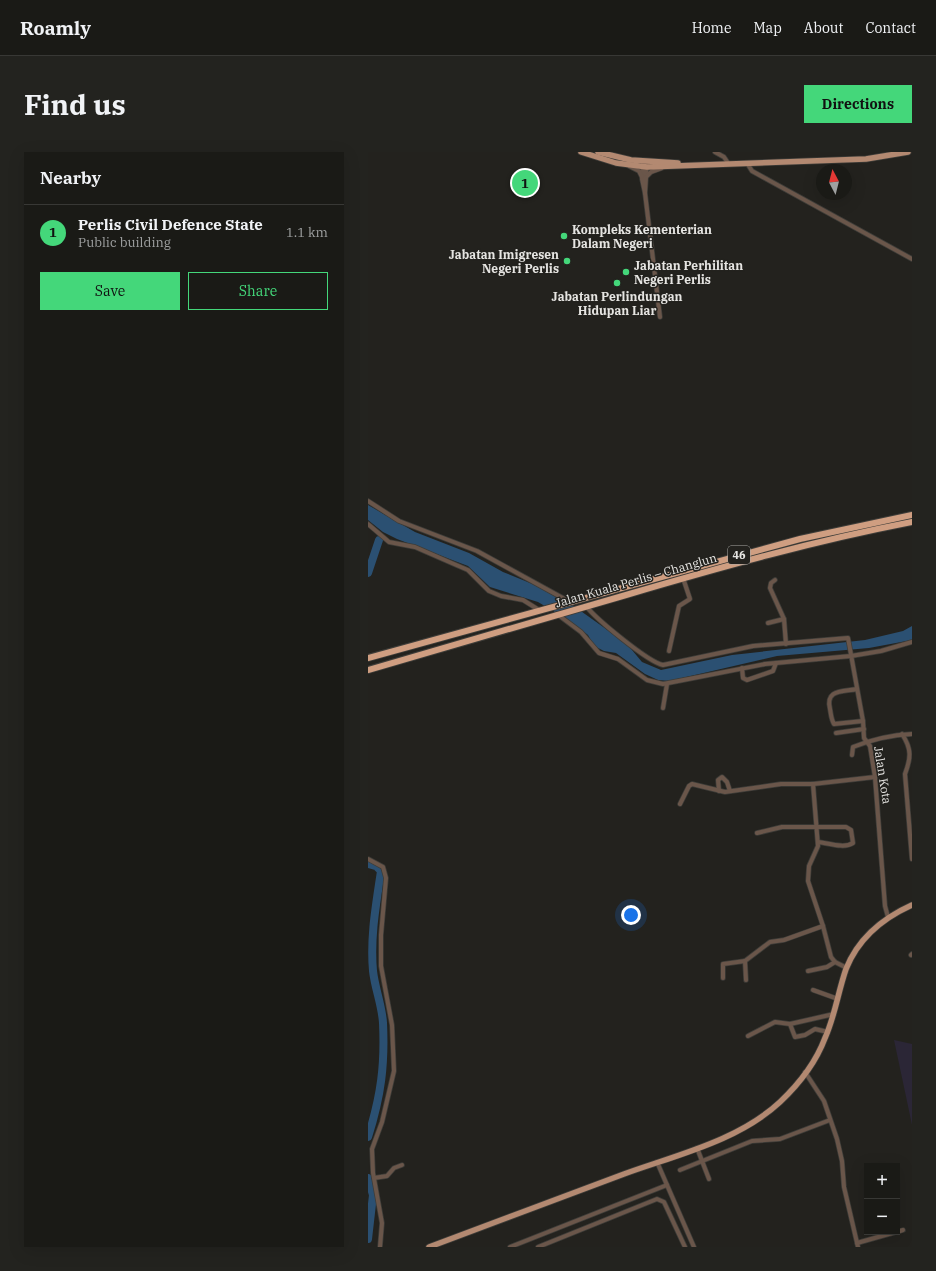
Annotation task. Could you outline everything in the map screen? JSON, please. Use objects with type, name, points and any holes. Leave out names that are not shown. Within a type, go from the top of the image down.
[{"type":"highway","name":"Jalan Kuala Perlis – Changlun","points":[[368,658],[800,539],[912,515]]},
{"type":"highway","name":"Jalan Kuala Perlis – Changlun","points":[[368,670],[557,614],[802,545],[912,522]]},
{"type":"main road","points":[[600,152],[645,164],[668,167],[728,163],[866,159],[908,152]]},
{"type":"main road","points":[[584,153],[629,166],[645,164],[694,165]]},
{"type":"main road","points":[[429,1247],[697,1147],[759,1119],[788,1095],[821,1048],[834,1014],[847,968],[854,954],[866,938],[888,917],[911,907]]},
{"type":"street","points":[[715,152],[724,157],[728,163]]},
{"type":"street","points":[[747,163],[752,171],[912,259]]},
{"type":"street","points":[[645,164],[645,194],[660,318]]},
{"type":"street","points":[[629,166],[639,171],[644,179]]},
{"type":"street","points":[[644,179],[651,172],[668,167]]},
{"type":"street","points":[[368,501],[399,521],[477,551],[569,602]]},
{"type":"street","points":[[368,524],[389,542],[419,549],[468,570],[489,591],[501,596],[523,600],[540,610]]},
{"type":"street","points":[[669,651],[679,606],[690,599],[684,578]]},
{"type":"street","points":[[584,607],[598,620],[651,660],[659,664],[668,664],[753,646],[786,644],[784,619],[770,592],[770,586],[775,580]]},
{"type":"street","points":[[557,614],[581,632],[599,653],[625,662],[647,680],[658,684],[667,684],[742,668],[881,651],[912,642]]},
{"type":"street","points":[[768,623],[784,619]]},
{"type":"street","name":"Jalan Kota","points":[[786,644],[848,638],[866,741],[870,746],[875,777],[885,906],[888,917]]},
{"type":"street","points":[[742,668],[744,678],[747,680],[773,671],[776,663]]},
{"type":"street","points":[[663,708],[667,684]]},
{"type":"street","points":[[857,689],[835,693],[830,696],[828,701],[834,724],[863,721]]},
{"type":"street","points":[[836,733],[864,729]]},
{"type":"street","points":[[902,734],[909,741],[912,754],[910,764],[905,774],[912,859]]},
{"type":"street","points":[[852,755],[853,747],[866,741],[885,736],[912,734]]},
{"type":"street","points":[[680,804],[689,786],[692,784],[719,791],[730,791],[774,785],[813,784],[875,777]]},
{"type":"street","points":[[719,791],[718,780],[722,778],[727,782],[730,791]]},
{"type":"street","points":[[813,784],[818,842],[817,851],[810,866],[808,881],[823,926],[831,957],[835,962],[847,968]]},
{"type":"street","points":[[758,834],[782,827],[850,828],[853,843],[850,845],[839,846],[818,842]]},
{"type":"street","points":[[368,859],[383,867],[386,878],[381,935],[382,966],[392,1025],[394,1054],[392,1079],[387,1094],[382,1122],[372,1149],[374,1178],[382,1223],[380,1247]]},
{"type":"street","points":[[723,978],[723,964],[745,961],[770,942],[784,940],[823,926]]},
{"type":"street","points":[[745,961],[746,980]]},
{"type":"street","points":[[808,971],[827,967],[835,962]]},
{"type":"street","points":[[813,990],[838,999]]},
{"type":"street","points":[[748,1036],[773,1023],[790,1024],[834,1014]]},
{"type":"street","points":[[790,1024],[795,1037],[805,1035],[815,1029],[828,1032]]},
{"type":"street","points":[[805,1072],[824,1101],[840,1150],[844,1186],[858,1245],[887,1235]]},
{"type":"street","points":[[680,1170],[703,1159],[752,1141],[780,1138],[830,1120]]},
{"type":"street","points":[[697,1147],[703,1159],[709,1179]]},
{"type":"street","points":[[657,1162],[694,1247]]},
{"type":"street","points":[[374,1178],[387,1176],[394,1168],[402,1164]]},
{"type":"street","points":[[510,1247],[666,1183]]},
{"type":"street","points":[[538,1247],[646,1203],[660,1199],[666,1206],[685,1247]]},
{"type":"shaded area","points":[[894,1040],[912,1044],[912,1125],[908,1106]]},
{"type":"water","points":[[368,505],[415,532],[469,553],[503,572],[535,585],[571,604],[627,644],[642,662],[661,670],[732,655],[865,640],[903,631],[912,626],[912,640],[869,648],[777,656],[669,681],[658,680],[645,674],[616,653],[604,651],[594,646],[588,635],[570,621],[538,602],[490,587],[468,566],[397,539],[383,532],[368,520]]},
{"type":"waterway","points":[[368,573],[379,540]]},
{"type":"waterway","points":[[368,864],[376,866],[381,871],[374,921],[372,958],[374,978],[383,1023],[383,1067],[379,1094],[368,1137]]},
{"type":"waterway","points":[[368,1178],[373,1195],[368,1239]]},
{"type":"place","name":"Perlis Civil Defence State","points":[[525,183]]},
{"type":"place","name":"Kompleks Kementerian Dalam Negeri","points":[[564,236]]},
{"type":"place","name":"Jabatan Imigresen Negeri Perlis","points":[[567,261]]},
{"type":"place","name":"Jabatan Perhilitan Negeri Perlis","points":[[626,272]]},
{"type":"place","name":"Jabatan Perlindungan Hidupan Liar","points":[[617,283]]}]
